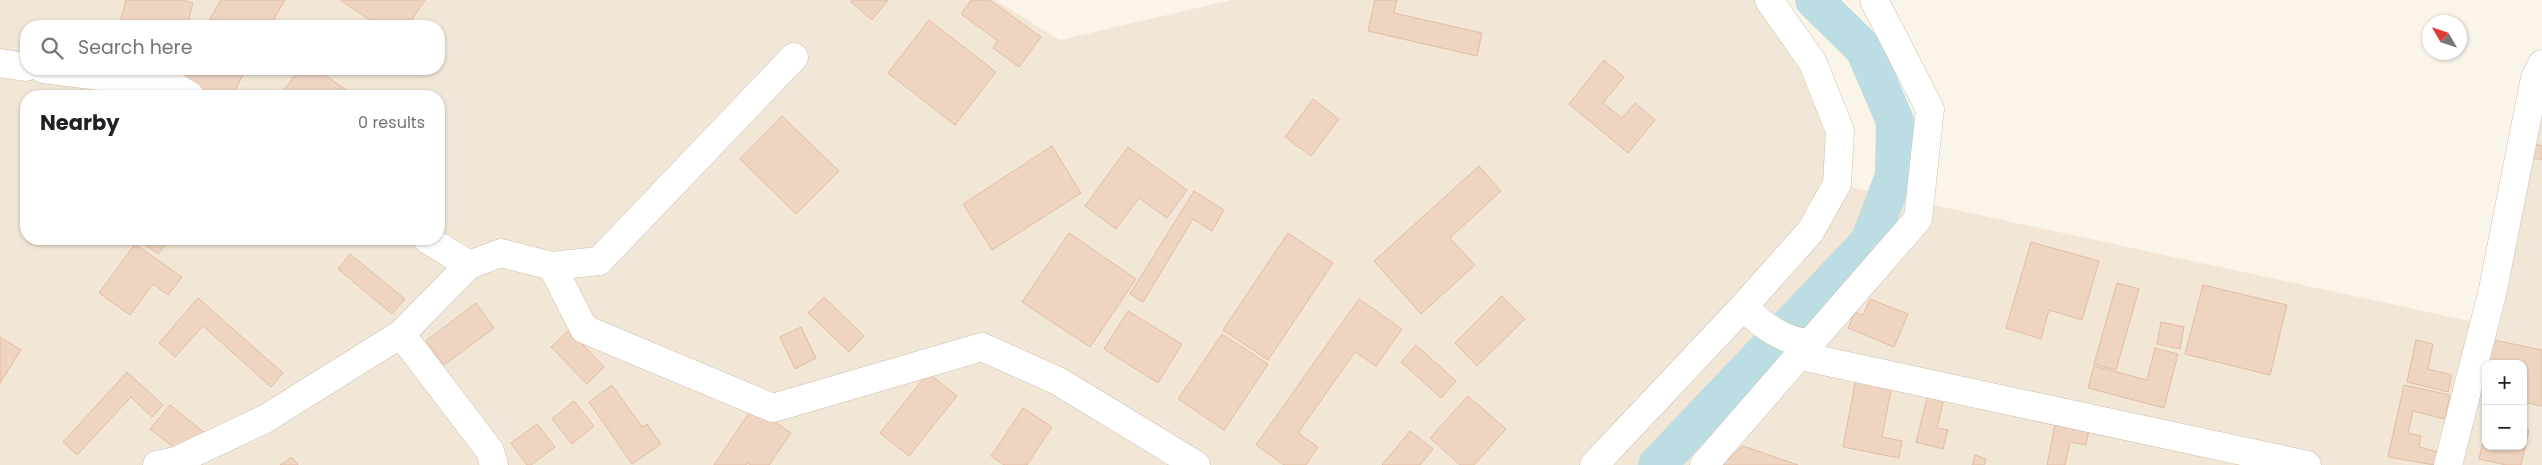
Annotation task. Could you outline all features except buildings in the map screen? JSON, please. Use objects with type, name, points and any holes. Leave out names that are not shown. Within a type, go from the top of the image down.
[{"type":"street","points":[[1594,465],[1743,307],[1810,232],[1837,184],[1840,131],[1813,63],[1769,0]]},
{"type":"street","points":[[1704,465],[1799,342],[1918,219],[1930,109],[1874,0]]},
{"type":"street","points":[[157,465],[176,461],[264,419],[401,334],[469,265],[501,253],[552,266],[599,261],[794,57]]},
{"type":"street","points":[[0,63],[20,65]]},
{"type":"street","points":[[2448,465],[2492,294],[2535,78],[2542,64]]},
{"type":"street","points":[[91,75],[172,85],[180,90]]},
{"type":"street","points":[[437,245],[469,265]]},
{"type":"street","points":[[552,266],[584,329],[773,408],[982,347],[1058,381],[1196,465]]},
{"type":"street","points":[[1743,307],[1763,326],[1799,342],[1810,358],[2307,465]]},
{"type":"street","points":[[401,334],[490,451],[494,465]]},
{"type":"shaded area","points":[[0,0],[995,0],[1060,40],[1231,0],[1769,0],[1813,63],[1837,184],[2483,324],[2542,73],[2542,465],[0,465]]},
{"type":"waterway","points":[[1657,465],[1869,242],[1894,176],[1895,121],[1864,49],[1814,0]]}]
